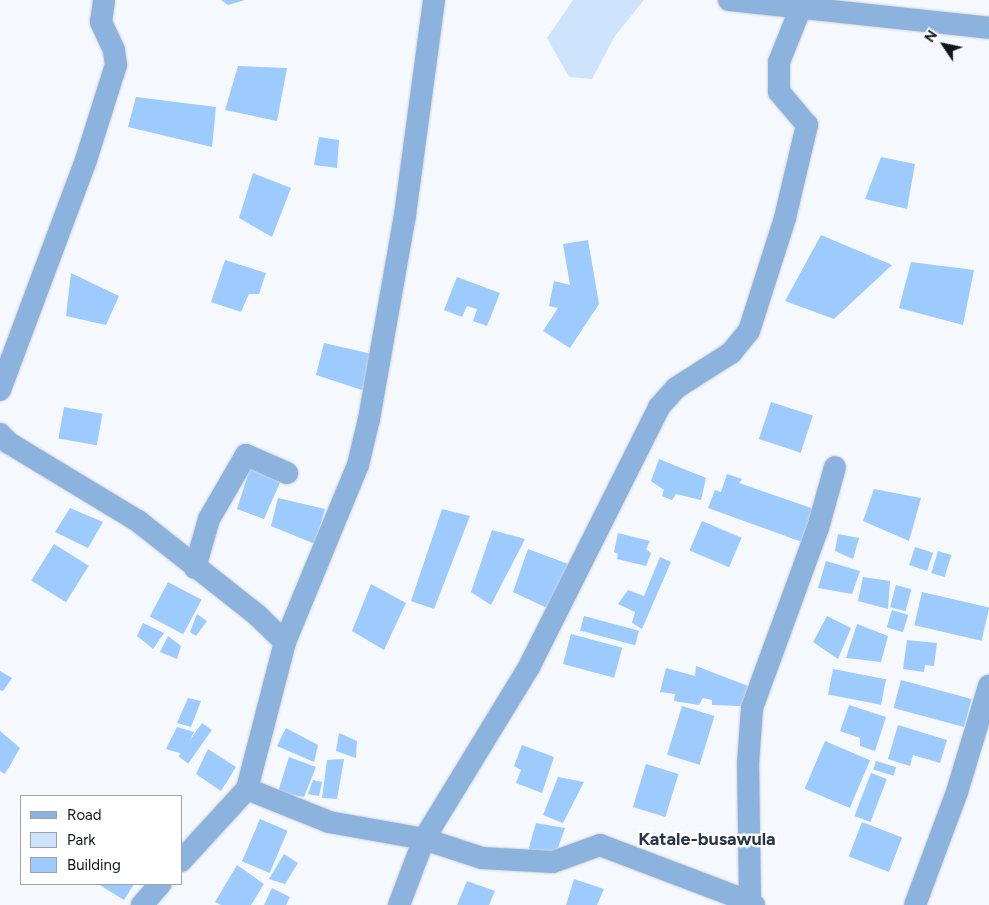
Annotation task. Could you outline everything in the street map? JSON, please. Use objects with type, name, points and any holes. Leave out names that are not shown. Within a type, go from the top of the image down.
[{"type":"street","points":[[0,390],[86,160],[116,66],[114,50],[101,22],[104,0]]},
{"type":"street","points":[[182,860],[247,789],[284,642],[344,503],[370,420],[405,215],[434,0]]},
{"type":"street","points":[[729,0],[989,28]]},
{"type":"street","points":[[399,905],[424,839],[529,666],[658,407],[676,388],[731,353],[749,331],[785,218],[807,125],[779,92],[779,62],[800,7]]},
{"type":"street","points":[[0,434],[8,443],[138,521],[195,568],[257,615],[284,642]]},
{"type":"street","points":[[195,568],[210,520],[246,455],[287,473]]},
{"type":"street","points":[[247,789],[329,822],[424,839],[482,858],[534,862],[566,860],[600,845],[752,904],[748,764],[752,708],[818,528],[835,467]]},
{"type":"street","points":[[915,905],[957,792],[989,686]]},
{"type":"street","points":[[142,905],[159,885]]},
{"type":"green space","points":[[573,0],[644,0],[615,36],[592,79],[569,77],[547,38]]},
{"type":"building","points":[[221,0],[245,0],[228,5]]},
{"type":"building","points":[[238,66],[287,68],[277,121],[225,110]]},
{"type":"building","points":[[136,97],[216,107],[212,147],[128,127]]},
{"type":"building","points":[[319,137],[339,140],[337,168],[314,165]]},
{"type":"building","points":[[881,157],[915,164],[907,209],[865,199]]},
{"type":"building","points":[[253,173],[291,188],[272,237],[239,218]]},
{"type":"building","points":[[821,235],[892,265],[834,319],[785,301]]},
{"type":"building","points":[[588,240],[599,304],[570,348],[543,331],[558,308],[549,306],[554,281],[570,285],[563,244]]},
{"type":"building","points":[[225,260],[266,273],[259,294],[249,294],[241,312],[211,302]]},
{"type":"building","points":[[911,262],[974,270],[963,325],[899,308]]},
{"type":"building","points":[[71,273],[119,296],[106,325],[66,316]]},
{"type":"building","points":[[457,277],[500,293],[487,326],[473,321],[477,309],[467,306],[462,317],[444,310]]},
{"type":"building","points":[[324,343],[372,354],[365,391],[316,375]]},
{"type":"building","points":[[771,402],[813,416],[801,453],[759,439]]},
{"type":"building","points":[[64,407],[102,414],[97,445],[58,439]]},
{"type":"building","points":[[659,459],[706,478],[701,500],[676,494],[672,500],[662,496],[664,490],[651,481]]},
{"type":"building","points":[[250,468],[282,478],[264,519],[237,509]]},
{"type":"building","points":[[727,474],[742,479],[739,483],[814,509],[802,542],[708,508],[715,490],[721,492]]},
{"type":"building","points":[[874,489],[921,498],[909,541],[863,521]]},
{"type":"building","points":[[278,498],[325,509],[315,544],[271,526]]},
{"type":"building","points":[[70,508],[103,522],[88,548],[55,532]]},
{"type":"building","points":[[442,509],[470,516],[434,609],[411,601]]},
{"type":"building","points":[[702,521],[742,538],[729,567],[689,550]]},
{"type":"building","points":[[492,530],[525,539],[491,605],[471,592]]},
{"type":"building","points":[[618,533],[650,541],[646,549],[651,553],[646,566],[617,559],[618,554],[614,552]]},
{"type":"building","points":[[838,534],[859,538],[853,559],[835,551]]},
{"type":"building","points":[[54,544],[89,566],[66,602],[31,580]]},
{"type":"building","points":[[915,547],[933,553],[927,571],[909,565]]},
{"type":"building","points":[[528,549],[571,565],[547,608],[513,592]]},
{"type":"building","points":[[938,551],[951,555],[945,577],[931,573]]},
{"type":"building","points":[[660,557],[671,562],[642,629],[632,623],[635,612],[618,604],[628,590],[644,596]]},
{"type":"building","points":[[826,561],[860,571],[852,594],[818,588]]},
{"type":"building","points":[[863,577],[890,581],[888,609],[858,601]]},
{"type":"building","points":[[168,582],[202,600],[183,634],[150,616]]},
{"type":"building","points":[[371,584],[406,603],[384,650],[352,631]]},
{"type":"building","points":[[896,585],[911,589],[906,611],[890,607]]},
{"type":"building","points":[[922,592],[989,607],[982,641],[914,625]]},
{"type":"building","points":[[892,610],[908,615],[903,632],[887,627]]},
{"type":"building","points":[[197,614],[207,621],[196,636],[190,632]]},
{"type":"building","points":[[584,616],[639,631],[635,645],[580,630]]},
{"type":"building","points":[[827,616],[851,628],[838,659],[813,642]]},
{"type":"building","points":[[143,623],[164,633],[153,649],[137,636]]},
{"type":"building","points":[[857,624],[888,636],[881,662],[846,658]]},
{"type":"building","points":[[571,634],[622,648],[614,678],[563,664]]},
{"type":"building","points":[[168,636],[181,646],[177,659],[160,652]]},
{"type":"building","points":[[907,640],[937,643],[934,666],[925,665],[924,672],[903,669]]},
{"type":"building","points":[[696,666],[748,686],[741,706],[712,705],[712,700],[703,698],[699,705],[674,701],[675,694],[660,692],[666,668],[695,676]]},
{"type":"building","points":[[833,669],[886,679],[881,705],[828,695]]},
{"type":"building","points":[[0,671],[12,678],[3,691],[0,690]]},
{"type":"building","points":[[901,680],[972,699],[964,727],[893,708]]},
{"type":"building","points":[[188,698],[201,701],[191,727],[177,723]]},
{"type":"building","points":[[849,705],[886,717],[875,751],[860,746],[860,738],[840,731]]},
{"type":"building","points":[[682,706],[715,716],[700,765],[667,755]]},
{"type":"building","points":[[202,723],[212,730],[188,763],[178,757]]},
{"type":"building","points":[[898,725],[947,740],[940,763],[913,755],[910,766],[888,759]]},
{"type":"building","points":[[177,727],[194,732],[183,754],[166,749]]},
{"type":"building","points":[[286,728],[318,745],[314,762],[277,746]]},
{"type":"building","points":[[0,731],[20,748],[5,774],[0,771]]},
{"type":"building","points":[[339,733],[357,741],[356,758],[336,751]]},
{"type":"building","points":[[825,741],[870,760],[850,808],[805,789]]},
{"type":"building","points":[[522,745],[554,757],[542,793],[516,783],[521,770],[514,766]]},
{"type":"building","points":[[208,749],[236,767],[221,791],[196,774]]},
{"type":"building","points":[[289,757],[316,767],[304,797],[278,792]]},
{"type":"building","points":[[344,759],[337,799],[322,798],[327,760]]},
{"type":"building","points":[[876,761],[896,767],[893,776],[873,770]]},
{"type":"building","points":[[646,764],[679,774],[665,817],[633,807]]},
{"type":"building","points":[[871,773],[887,779],[870,822],[855,816]]},
{"type":"building","points":[[558,777],[584,782],[563,823],[543,815]]},
{"type":"building","points":[[313,780],[322,782],[319,796],[308,794]]},
{"type":"building","points":[[260,819],[288,831],[270,873],[242,861]]},
{"type":"building","points":[[862,822],[902,837],[889,872],[849,857]]},
{"type":"building","points":[[536,823],[565,828],[554,859],[526,858]]},
{"type":"building","points":[[284,854],[298,863],[285,884],[269,879]]},
{"type":"building","points":[[237,865],[264,884],[251,905],[221,905],[215,902]]},
{"type":"building","points":[[574,879],[604,889],[597,905],[566,905]]},
{"type":"building","points":[[467,881],[495,891],[489,905],[457,905]]},
{"type":"building","points":[[100,885],[133,885],[124,900]]},
{"type":"building","points":[[272,888],[290,897],[286,905],[264,905]]},
{"type":"district","name":"Katale-busawula","points":[[707,839]]}]
